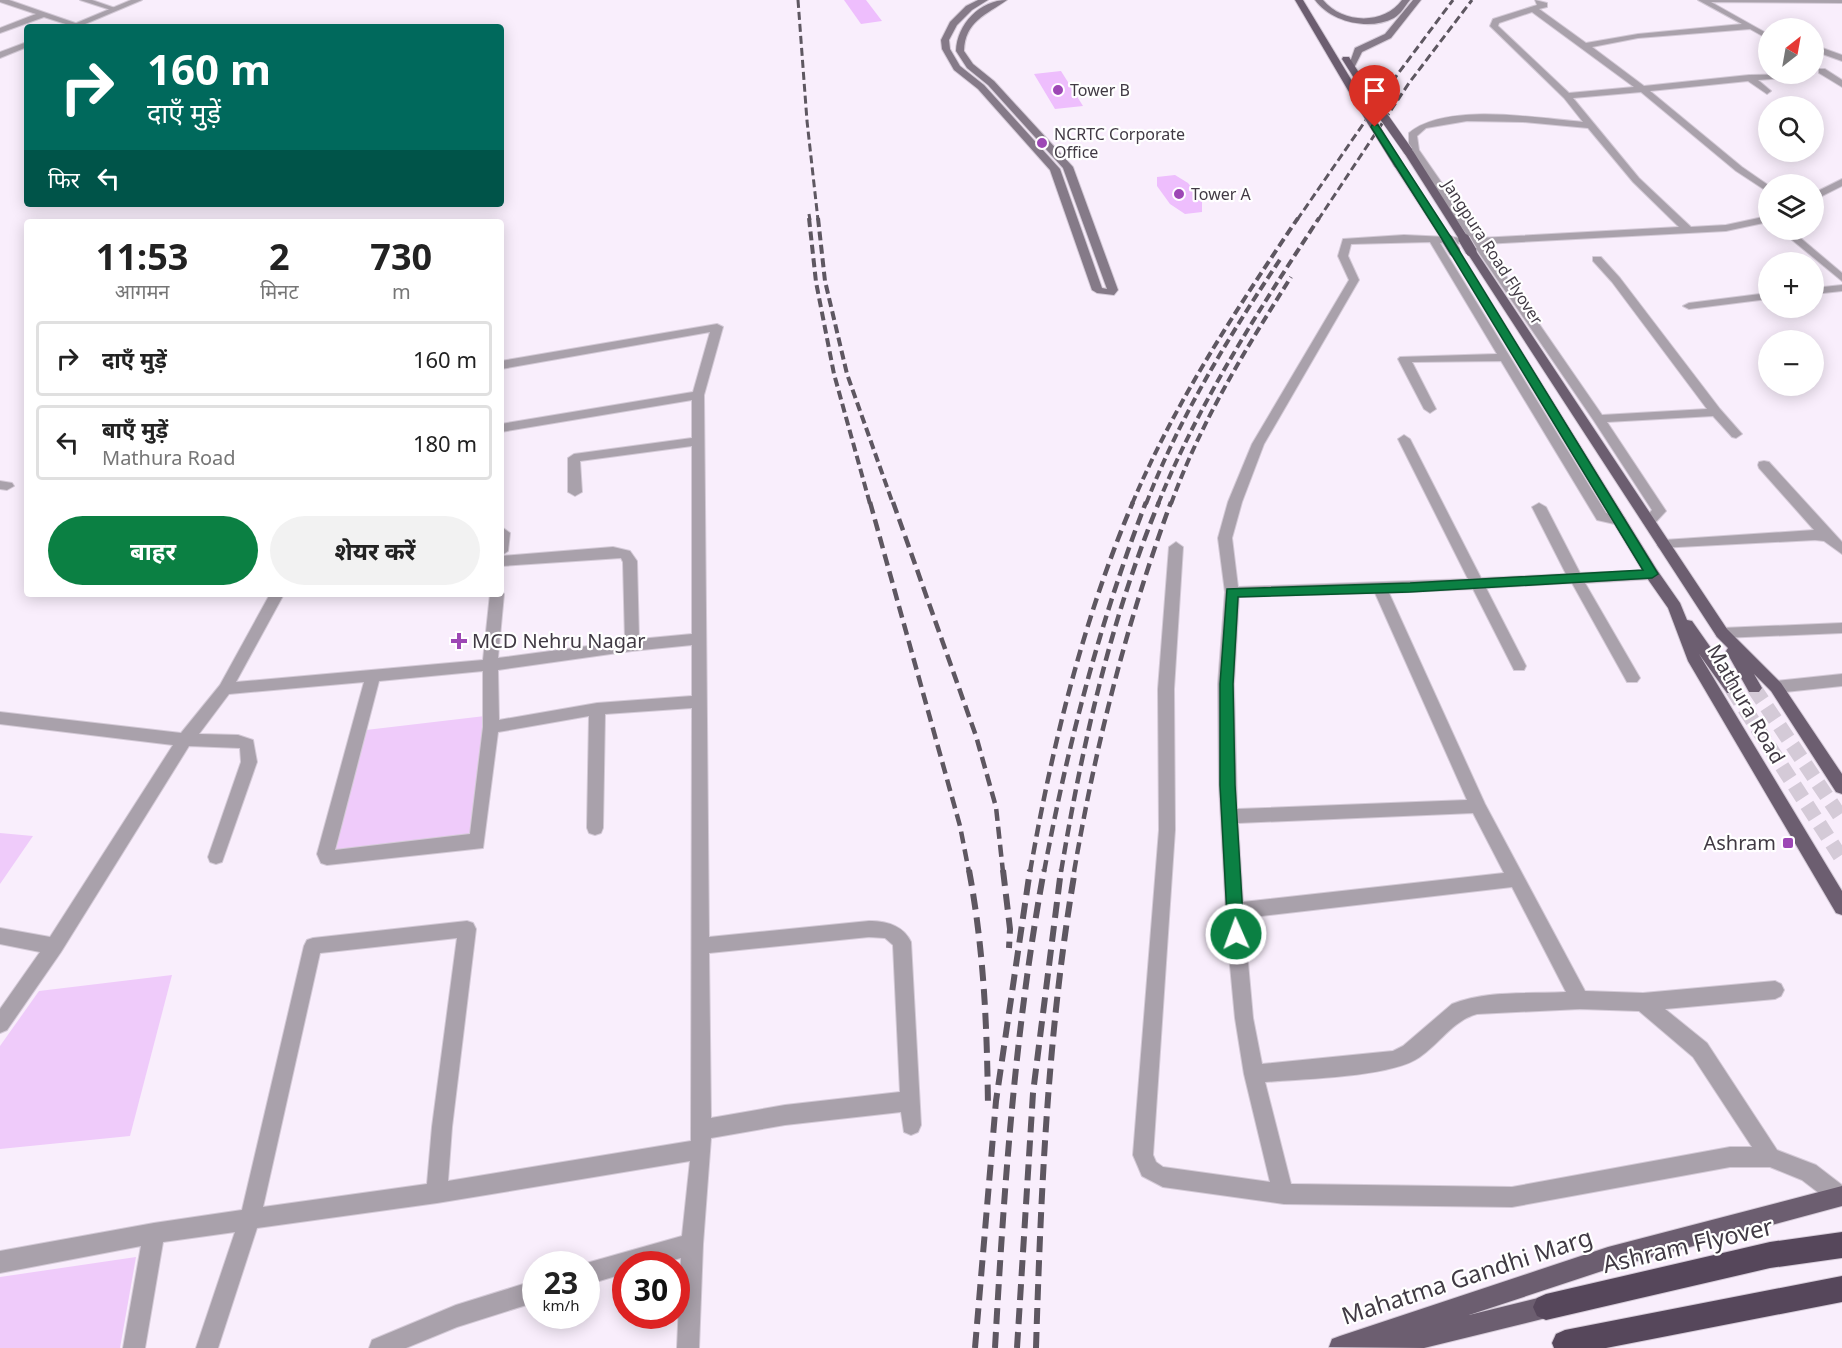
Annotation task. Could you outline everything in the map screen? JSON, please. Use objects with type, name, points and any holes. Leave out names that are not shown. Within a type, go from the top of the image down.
[{"type":"highway","name":"Ashram Flyover","points":[[1546,1307],[1770,1255],[1842,1245]]},
{"type":"highway","points":[[1558,1345],[1842,1289]]},
{"type":"main road","points":[[984,0],[959,16],[948,32],[945,40],[950,59],[988,95],[1055,170],[1097,290],[1110,293],[1113,290],[1068,167],[996,88],[970,66],[960,51],[962,36],[970,22],[983,10],[1003,0]]},
{"type":"main road","name":"Jangpura Road Flyover","points":[[1299,0],[1620,520]]},
{"type":"main road","points":[[1310,0],[1322,19]]},
{"type":"main road","points":[[1319,0],[1328,11],[1353,19],[1368,20],[1390,16],[1406,0]]},
{"type":"main road","points":[[1351,66],[1358,50],[1388,36],[1417,0]]},
{"type":"main road","name":"Jangpura Road Flyover","points":[[1340,48],[1649,521]]},
{"type":"main road","name":"Mathura Road","points":[[1620,520],[1652,574],[1675,607],[1693,657],[1842,907]]},
{"type":"main road","name":"Mathura Road","points":[[1649,521],[1722,633],[1776,687],[1842,787]]},
{"type":"main road","points":[[1675,607],[1731,689]]},
{"type":"main road","points":[[1722,633],[1754,688]]},
{"type":"main road","name":"Mahatma Gandhi Marg","points":[[1332,1348],[1608,1258],[1841,1196]]},
{"type":"main road","name":"Mahatma Gandhi Marg","points":[[1332,1348],[1420,1338],[1546,1307]]},
{"type":"street","points":[[1,0],[69,24]]},
{"type":"street","points":[[84,0],[114,9]]},
{"type":"street","points":[[79,24],[138,0]]},
{"type":"street","points":[[1526,0],[1540,3],[1585,46],[1643,89],[1758,182]]},
{"type":"street","points":[[1701,0],[1842,1]]},
{"type":"street","points":[[1701,0],[1758,29]]},
{"type":"street","points":[[1540,3],[1496,21],[1494,26],[1567,96],[1647,192],[1688,230]]},
{"type":"street","points":[[0,13],[18,6]]},
{"type":"street","points":[[0,31],[44,14]]},
{"type":"street","points":[[1585,46],[1638,36],[1752,26]]},
{"type":"street","points":[[0,55],[24,45]]},
{"type":"street","points":[[1824,52],[1842,58]]},
{"type":"street","points":[[1824,55],[1830,54]]},
{"type":"street","points":[[1824,74],[1842,84]]},
{"type":"street","points":[[1567,96],[1758,77]]},
{"type":"street","points":[[1749,78],[1767,91]]},
{"type":"street","points":[[1590,125],[1473,118],[1442,120],[1415,129],[1412,135],[1414,150],[1599,419],[1659,511],[1649,521]]},
{"type":"street","points":[[1824,192],[1842,182]]},
{"type":"street","points":[[1284,1194],[1267,1134],[1244,1018],[1229,816],[1226,684],[1232,592],[1225,538],[1235,502],[1258,444],[1354,280],[1343,256],[1347,241],[1433,239],[1476,241],[1726,228],[1758,221]]},
{"type":"street","points":[[1433,239],[1602,517],[1620,520]]},
{"type":"street","points":[[1797,240],[1842,278]]},
{"type":"street","points":[[1598,259],[1616,279],[1716,412],[1736,434]]},
{"type":"street","points":[[1824,290],[1842,288]]},
{"type":"street","points":[[1689,306],[1758,297]]},
{"type":"street","points":[[504,364],[717,327],[698,395],[701,1140],[692,1244],[688,1348]]},
{"type":"street","points":[[1430,409],[1404,359],[1503,357]]},
{"type":"street","points":[[504,427],[698,395]]},
{"type":"street","points":[[1599,419],[1716,412]]},
{"type":"street","points":[[1404,439],[1519,666]]},
{"type":"street","points":[[575,492],[574,458],[698,441]]},
{"type":"street","points":[[1764,465],[1828,537],[1842,549]]},
{"type":"street","points":[[1539,507],[1575,577],[1632,678]]},
{"type":"street","points":[[1664,545],[1815,535],[1828,537]]},
{"type":"street","points":[[1176,547],[1166,689],[1167,830],[1143,1155],[1145,1165],[1155,1174],[1163,1177],[1284,1194],[1512,1197],[1730,1157],[1770,1157],[1809,1172],[1841,1196]]},
{"type":"street","points":[[504,561],[613,552],[625,554],[630,561],[632,645]]},
{"type":"street","points":[[1232,592],[1380,588],[1652,574]]},
{"type":"street","points":[[1380,588],[1478,806],[1580,1000]]},
{"type":"street","points":[[0,1024],[55,946],[185,740],[225,689],[275,597]]},
{"type":"street","points":[[374,676],[325,854],[327,858],[466,841],[477,843],[491,727],[490,665],[497,597]]},
{"type":"street","points":[[1722,633],[1842,628]]},
{"type":"street","points":[[225,689],[490,665],[632,645],[699,639]]},
{"type":"street","points":[[1776,687],[1842,680]]},
{"type":"street","points":[[491,727],[597,709],[701,701]]},
{"type":"street","points":[[595,828],[597,709]]},
{"type":"street","points":[[0,718],[185,740],[238,741],[247,744],[250,751],[249,762],[216,857]]},
{"type":"street","points":[[1229,816],[1478,806]]},
{"type":"street","points":[[1236,911],[1516,879]]},
{"type":"street","points":[[207,1348],[250,1219],[312,946],[467,929],[442,1127],[437,1193]]},
{"type":"street","points":[[702,946],[869,929],[895,932],[902,942],[911,1125]]},
{"type":"street","points":[[0,936],[55,946]]},
{"type":"street","points":[[1254,1074],[1394,1060],[1410,1053],[1459,1010],[1477,1005],[1580,1000],[1643,1002],[1775,990]]},
{"type":"street","points":[[1643,1002],[1700,1050],[1770,1157]]},
{"type":"street","points":[[0,1262],[154,1233],[437,1193],[701,1140],[785,1115],[910,1101]]},
{"type":"street","points":[[134,1348],[154,1233]]},
{"type":"street","points":[[600,1270],[692,1244]]},
{"type":"street","points":[[380,1348],[456,1316],[522,1295]]},
{"type":"shaded area","points":[[485,716],[479,836],[332,855],[366,730]]},
{"type":"shaded area","points":[[0,833],[33,836],[0,884]]},
{"type":"shaded area","points":[[172,975],[130,1136],[0,1149],[0,1046],[39,991]]},
{"type":"shaded area","points":[[136,1257],[120,1348],[0,1348],[0,1277]]},
{"type":"building","points":[[844,0],[866,0],[882,21],[861,24]]},
{"type":"building","name":"Tower B","points":[[1061,71],[1083,106],[1055,109],[1034,74]]},
{"type":"building","name":"Tower A","points":[[1175,175],[1188,183],[1202,201],[1202,212],[1185,214],[1170,204],[1157,186],[1157,177]]},
{"type":"tunnel","points":[[1754,688],[1842,819]]},
{"type":"tunnel","points":[[1732,689],[1842,859]]},
{"type":"railway","points":[[798,0],[807,121],[818,220]]},
{"type":"railway","points":[[1297,220],[1397,75],[1453,0]]},
{"type":"railway","points":[[1318,220],[1409,83],[1472,0]]},
{"type":"railway","points":[[809,214],[810,220]]},
{"type":"railway","points":[[809,218],[816,282],[834,374],[870,504]]},
{"type":"railway","points":[[818,218],[825,281],[847,374],[893,504]]},
{"type":"railway","points":[[1132,504],[1167,429],[1187,393],[1252,287],[1298,218]]},
{"type":"railway","points":[[1158,504],[1192,429],[1231,357],[1319,218]]},
{"type":"railway","points":[[1146,504],[1174,439],[1207,377],[1281,258]]},
{"type":"railway","points":[[1171,504],[1210,416],[1240,360],[1291,277]]},
{"type":"railway","points":[[870,502],[960,826],[969,872]]},
{"type":"railway","points":[[893,502],[976,736],[996,807],[1003,872]]},
{"type":"railway","points":[[1030,872],[1048,778],[1071,684],[1099,592],[1133,502]]},
{"type":"railway","points":[[1044,872],[1063,777],[1086,685],[1114,593],[1146,502]]},
{"type":"railway","points":[[1061,872],[1088,731],[1112,638],[1159,502]]},
{"type":"railway","points":[[1074,872],[1102,731],[1126,639],[1171,502]]},
{"type":"railway","points":[[969,870],[984,988],[988,1107]]},
{"type":"railway","points":[[1003,870],[1010,929],[1009,948]]},
{"type":"railway","points":[[975,1348],[996,1101],[1030,870]]},
{"type":"railway","points":[[995,1348],[1002,1228],[1018,1048],[1044,870]]},
{"type":"railway","points":[[1017,1348],[1033,1093],[1061,870]]},
{"type":"railway","points":[[1036,1348],[1047,1108],[1058,989],[1075,870]]},
{"type":"place","name":"Tower B","points":[[1058,90]]},
{"type":"place","name":"NCRTC Corporate Office","points":[[1042,143]]},
{"type":"place","name":"Tower A","points":[[1179,194]]},
{"type":"place","name":"MCD Nehru Nagar","points":[[459,641]]},
{"type":"place","name":"Ashram","points":[[1788,843]]},
{"type":"route","points":[[1236,934],[1227,785],[1226,684],[1232,592],[1410,587],[1652,574],[1447,239],[1375,127]]}]
